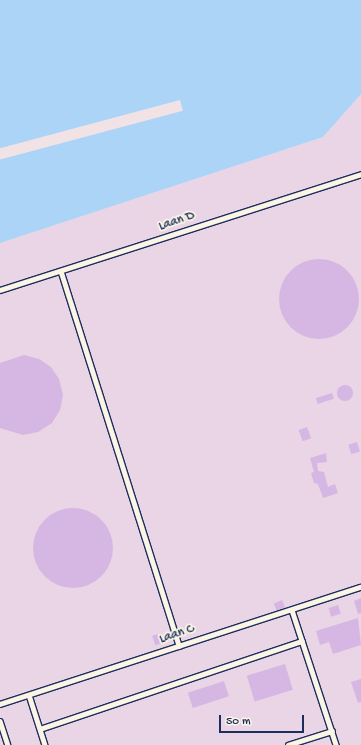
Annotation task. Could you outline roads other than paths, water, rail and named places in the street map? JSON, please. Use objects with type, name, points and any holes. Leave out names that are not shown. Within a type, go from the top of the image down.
[{"type":"lane","name":"Laan D","points":[[0,290],[361,174]]},
{"type":"lane","points":[[61,270],[179,646]]},
{"type":"lane","name":"Laan C","points":[[0,704],[361,587]]},
{"type":"lane","points":[[292,610],[336,745]]},
{"type":"lane","points":[[40,729],[302,641]]},
{"type":"lane","points":[[29,695],[45,745]]},
{"type":"lane","points":[[0,721],[8,745]]},
{"type":"lane","points":[[288,745],[332,731]]},
{"type":"water","points":[[0,0],[361,0],[361,94],[323,137],[0,243]]}]
